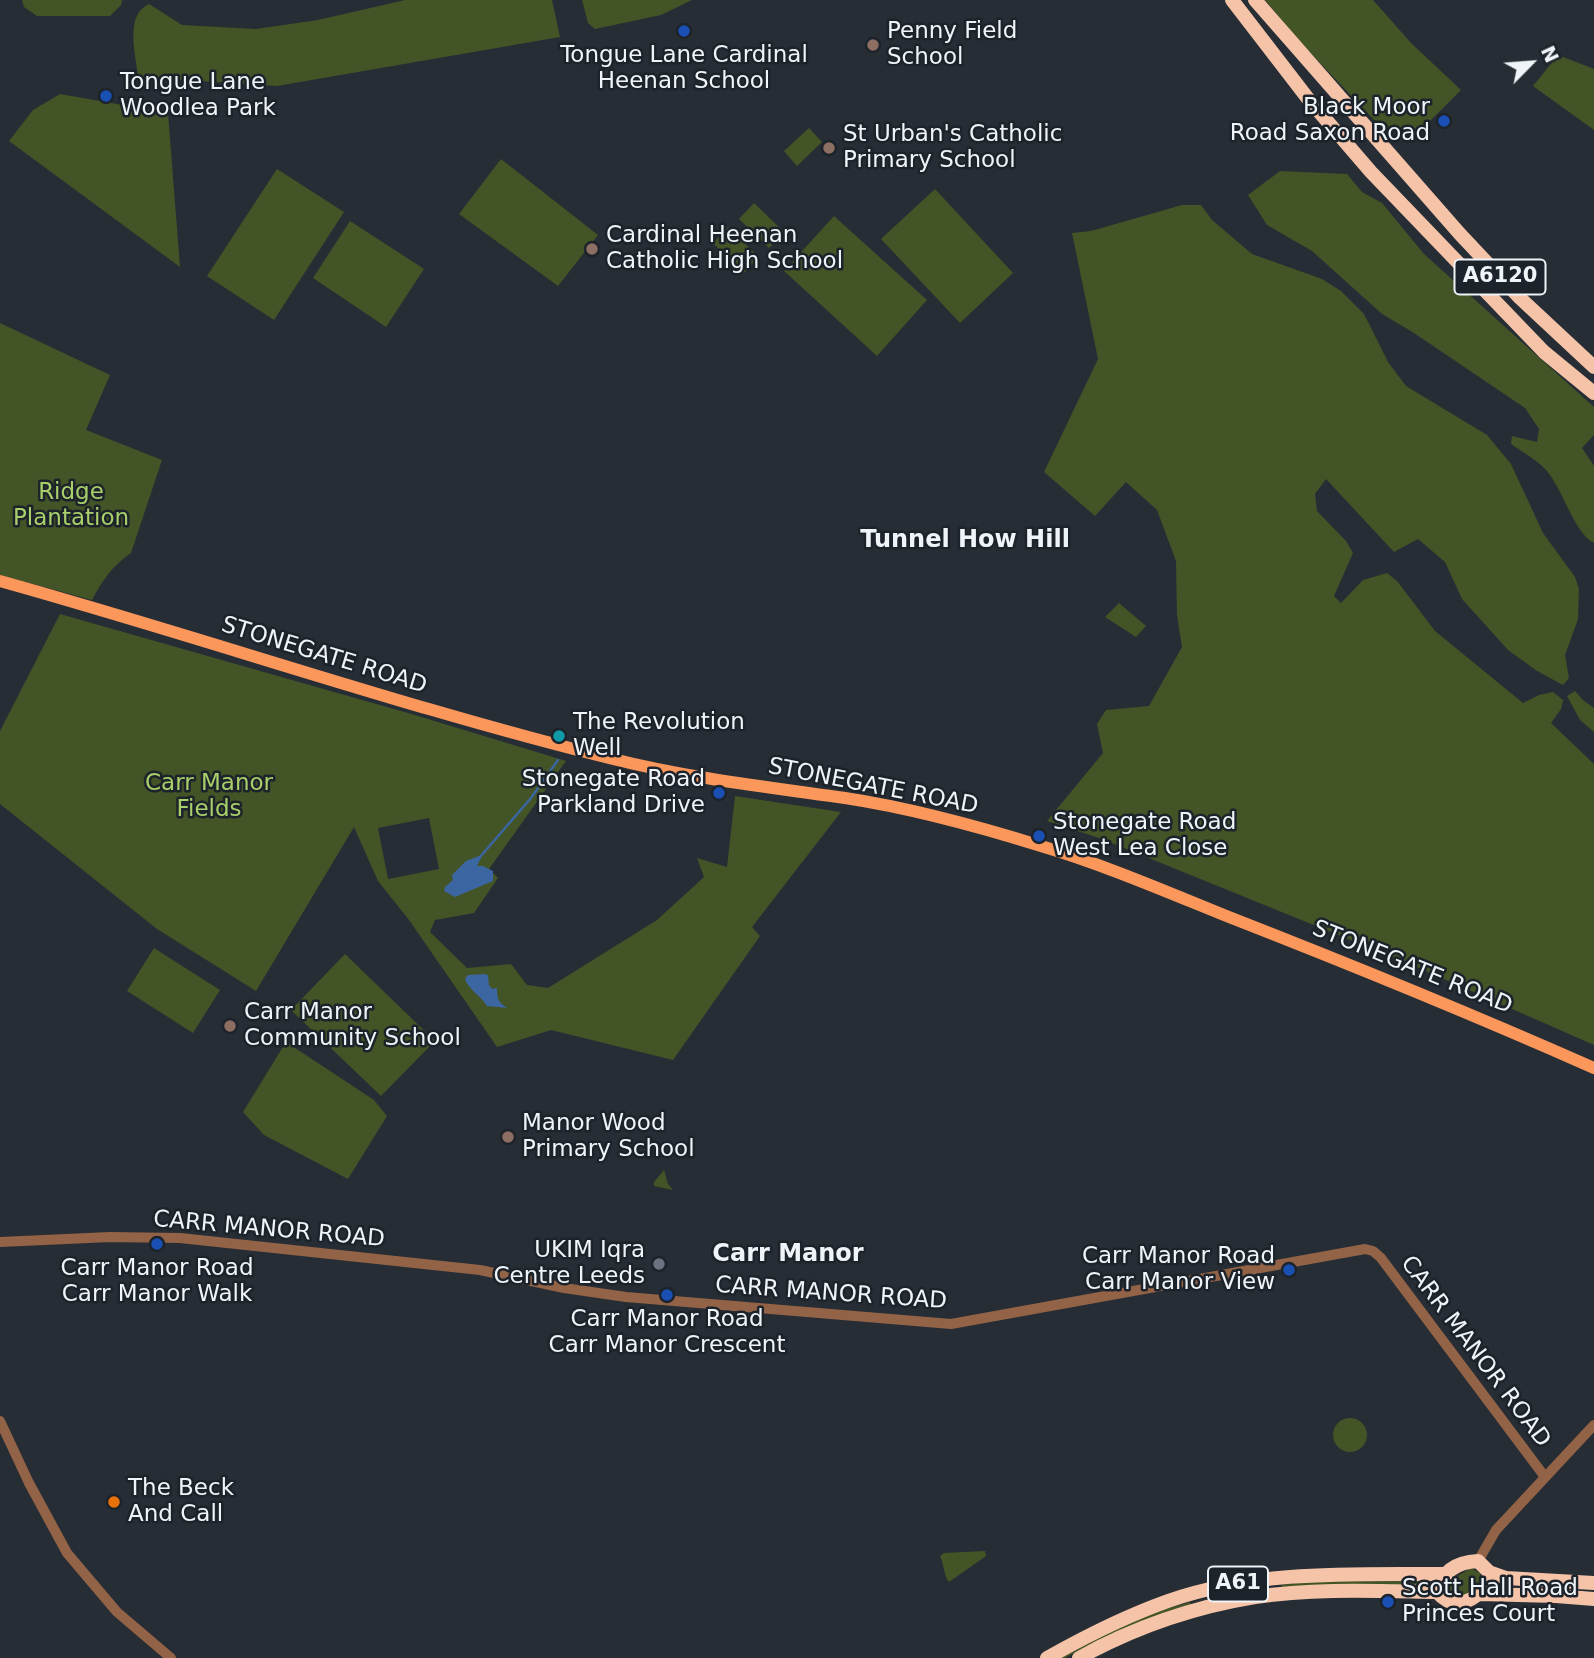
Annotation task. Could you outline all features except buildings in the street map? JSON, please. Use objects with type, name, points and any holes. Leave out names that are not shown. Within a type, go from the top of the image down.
[{"type":"highway","name":"A6120","points":[[1232,0],[1309,100],[1371,172],[1544,352],[1594,393]]},
{"type":"highway","name":"A6120","points":[[1255,0],[1520,298],[1594,367]]},
{"type":"highway","name":"A61","points":[[1047,1658],[1121,1620],[1169,1600],[1203,1590],[1271,1578],[1323,1574],[1444,1574],[1456,1566],[1484,1567]]},
{"type":"highway","points":[[1484,1567],[1506,1578],[1594,1583]]},
{"type":"highway","points":[[1480,1594],[1490,1582],[1484,1567]]},
{"type":"highway","points":[[1437,1592],[1444,1574]]},
{"type":"highway","name":"A61","points":[[1079,1658],[1127,1634],[1171,1617],[1255,1597],[1354,1590],[1437,1592],[1442,1598],[1455,1604],[1480,1594],[1594,1600]]},
{"type":"main road","name":"STONEGATE ROAD","points":[[0,581],[403,702],[613,760],[684,775],[881,805],[1044,847],[1295,943],[1594,1068]]},
{"type":"street","name":"CARR MANOR ROAD","points":[[0,1241],[110,1237],[180,1238],[480,1270],[564,1288],[626,1297],[951,1324],[1365,1250],[1373,1251],[1381,1258],[1545,1476]]},
{"type":"street","points":[[0,1421],[29,1483],[67,1553],[117,1612],[170,1658]]},
{"type":"street","points":[[1484,1567],[1496,1530],[1594,1425]]},
{"type":"green space","points":[[22,0],[122,0],[121,5],[110,16],[37,16],[24,7]]},
{"type":"green space","points":[[405,0],[552,0],[560,37],[277,86],[138,77],[134,26],[141,9],[149,4],[182,25],[256,29],[318,20]]},
{"type":"green space","points":[[582,0],[692,0],[661,15],[595,29],[588,23]]},
{"type":"green space","points":[[1265,0],[1373,0],[1411,43],[1461,90],[1418,133],[1397,131],[1378,124],[1301,43]]},
{"type":"green space","points":[[1558,55],[1594,69],[1594,130],[1533,86]]},
{"type":"green space","points":[[60,94],[168,113],[180,267],[9,141],[33,110]]},
{"type":"green space","points":[[809,128],[822,142],[797,166],[784,151]]},
{"type":"green space","points":[[501,159],[598,235],[558,286],[459,214]]},
{"type":"green space","points":[[277,169],[344,212],[274,320],[207,276]]},
{"type":"green space","points":[[1280,171],[1347,174],[1362,192],[1382,203],[1424,254],[1594,407],[1594,435],[1582,448],[1594,466],[1594,543],[1580,530],[1546,470],[1511,444],[1512,436],[1537,442],[1539,429],[1525,408],[1382,314],[1312,251],[1267,225],[1248,195]]},
{"type":"green space","points":[[935,189],[1013,273],[960,323],[881,239]]},
{"type":"green space","points":[[754,203],[784,232],[769,248],[739,219]]},
{"type":"green space","points":[[1182,205],[1201,205],[1212,220],[1252,254],[1322,279],[1341,291],[1364,314],[1388,362],[1406,386],[1487,435],[1511,464],[1543,533],[1575,577],[1579,589],[1578,619],[1565,655],[1569,678],[1563,685],[1537,671],[1508,650],[1462,599],[1445,562],[1418,539],[1394,552],[1326,479],[1315,494],[1317,511],[1346,541],[1353,553],[1334,596],[1341,603],[1363,580],[1387,573],[1397,581],[1435,631],[1523,703],[1553,692],[1563,700],[1561,709],[1551,723],[1594,764],[1594,1045],[1412,965],[1102,839],[1047,821],[1103,753],[1097,724],[1106,710],[1149,706],[1182,647],[1177,615],[1176,561],[1157,510],[1126,482],[1095,516],[1044,472],[1098,359],[1072,233],[1091,231]]},
{"type":"green space","points":[[834,216],[927,300],[877,356],[784,271]]},
{"type":"green space","points":[[350,221],[424,269],[386,327],[313,278]]},
{"type":"green space","points":[[728,227],[759,257],[744,273],[713,243]]},
{"type":"green space","name":"Ridge Plantation","points":[[0,323],[110,375],[86,430],[162,460],[131,553],[108,574],[92,600],[0,575]]},
{"type":"green space","points":[[1119,603],[1146,626],[1136,637],[1105,617]]},
{"type":"green space","name":"Carr Manor Fields","points":[[60,614],[566,761],[489,869],[498,878],[474,913],[435,920],[430,932],[467,968],[511,964],[527,985],[548,988],[657,920],[704,877],[697,858],[727,867],[735,796],[841,812],[752,927],[760,936],[673,1060],[551,1030],[497,1047],[409,920],[378,881],[354,827],[256,991],[157,929],[0,804],[0,731]],"holes":[[[429,818],[439,869],[388,879],[378,828]]]},
{"type":"green space","points":[[1575,691],[1594,708],[1594,732],[1580,720],[1567,696]]},
{"type":"green space","points":[[154,948],[220,990],[193,1033],[127,991]]},
{"type":"green space","points":[[345,954],[435,1041],[381,1096],[291,1010]]},
{"type":"green space","points":[[286,1042],[374,1100],[387,1116],[348,1179],[264,1135],[243,1112]]},
{"type":"green space","points":[[664,1170],[673,1190],[654,1186],[654,1182]]},
{"type":"green space","points":[[1350,1418],[1362,1423],[1367,1435],[1362,1447],[1350,1452],[1338,1447],[1333,1435],[1338,1423]]},
{"type":"green space","points":[[985,1551],[986,1556],[949,1582],[940,1556],[944,1553]]},
{"type":"green space","points":[[1469,1569],[1480,1573],[1482,1585],[1459,1599],[1448,1593],[1448,1582]]},
{"type":"green space","points":[[1313,1581],[1421,1581],[1421,1586],[1282,1588],[1281,1585]]},
{"type":"green space","points":[[1190,1602],[1191,1605],[1087,1646],[1065,1658],[1056,1658],[1147,1614]]},
{"type":"water","points":[[479,856],[481,858],[477,866],[493,871],[493,881],[455,897],[444,891],[453,880],[452,875],[466,861]]},
{"type":"water","points":[[468,975],[488,975],[492,989],[497,988],[499,1000],[507,1008],[487,1006],[465,979]]},
{"type":"waterway","points":[[480,857],[531,798],[558,760]]},
{"type":"place","name":"Tongue Lane Cardinal Heenan School","points":[[684,31]]},
{"type":"place","name":"Penny Field School","points":[[873,45]]},
{"type":"place","name":"Tongue Lane Woodlea Park","points":[[106,96]]},
{"type":"place","name":"Black Moor Road Saxon Road","points":[[1444,121]]},
{"type":"place","name":"St Urban's Catholic Primary School","points":[[829,148]]},
{"type":"place","name":"Cardinal Heenan Catholic High School","points":[[592,249]]},
{"type":"place","name":"The Revolution Well","points":[[559,736]]},
{"type":"place","name":"Stonegate Road Parkland Drive","points":[[719,793]]},
{"type":"place","name":"Stonegate Road West Lea Close","points":[[1039,836]]},
{"type":"place","name":"Carr Manor Community School","points":[[230,1026]]},
{"type":"place","name":"Manor Wood Primary School","points":[[508,1137]]},
{"type":"place","name":"Carr Manor Road Carr Manor Walk","points":[[157,1244]]},
{"type":"place","name":"UKIM Iqra Centre Leeds","points":[[659,1264]]},
{"type":"place","name":"Carr Manor Road Carr Manor View","points":[[1289,1270]]},
{"type":"place","name":"Carr Manor Road Carr Manor Crescent","points":[[667,1295]]},
{"type":"place","name":"The Beck And Call","points":[[114,1502]]},
{"type":"place","name":"Scott Hall Road Princes Court","points":[[1388,1602]]},
{"type":"district","name":"Tunnel How Hill","points":[[965,541]]},
{"type":"district","name":"Carr Manor","points":[[788,1255]]}]
